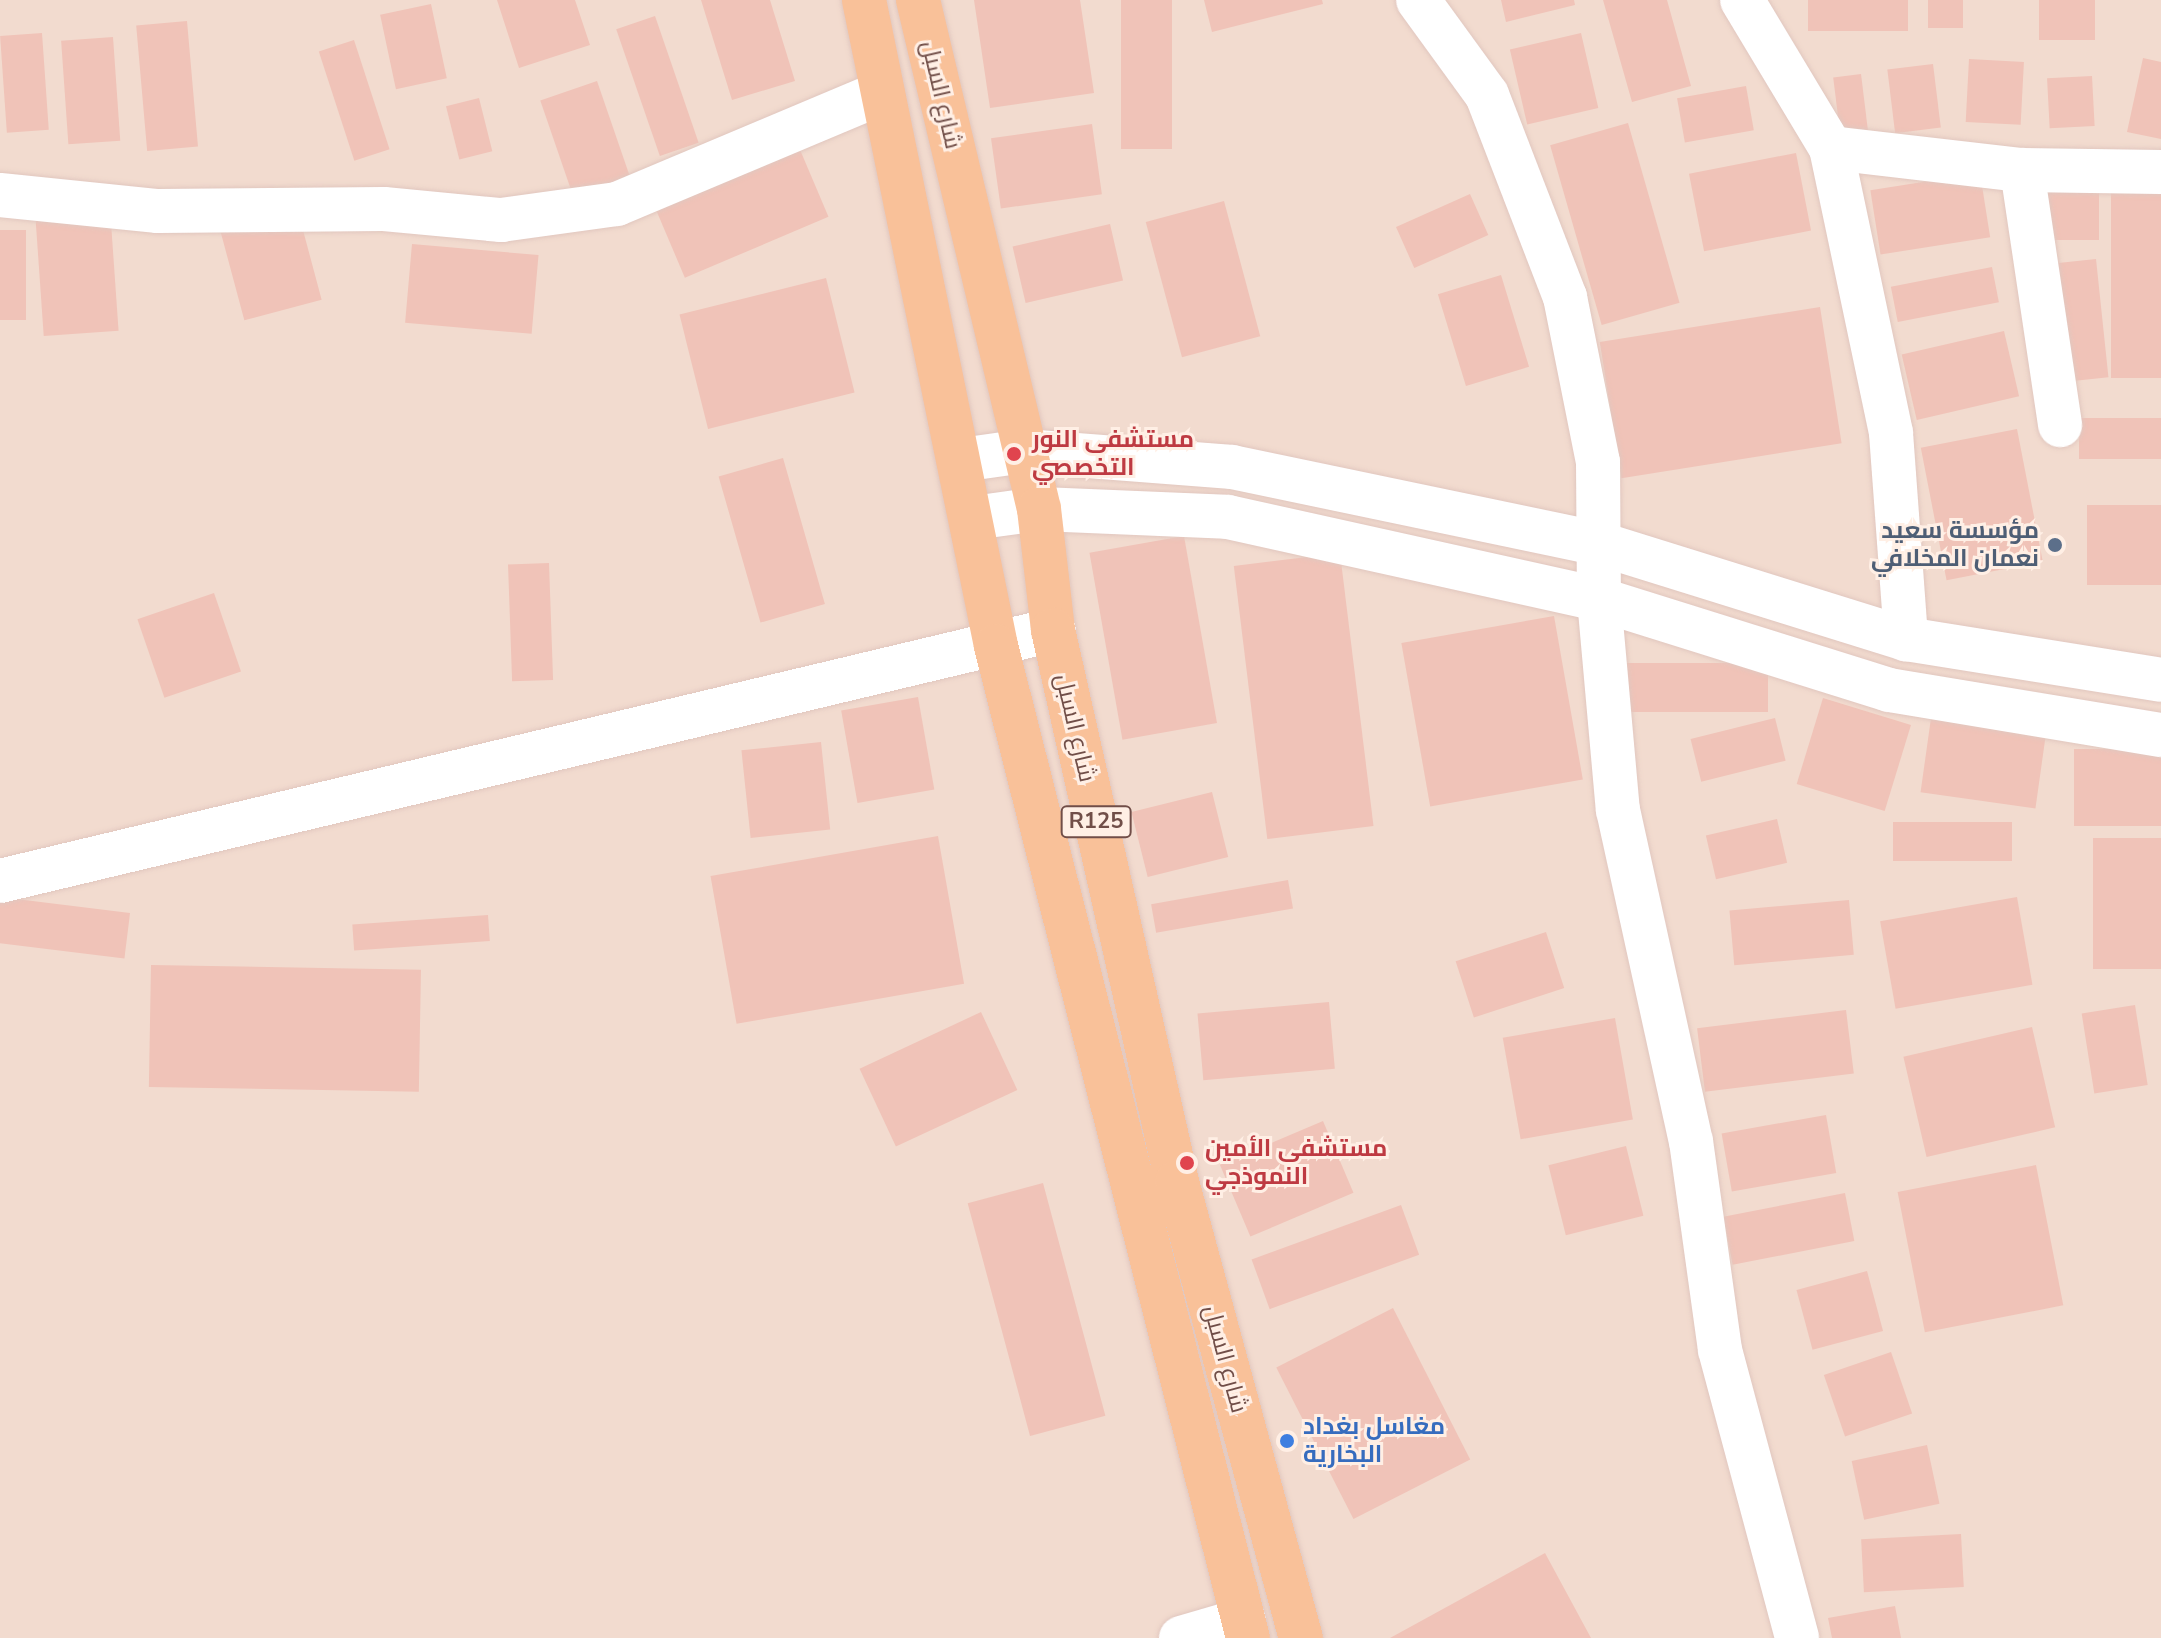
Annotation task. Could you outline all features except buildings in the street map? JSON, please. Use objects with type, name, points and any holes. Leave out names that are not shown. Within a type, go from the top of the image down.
[{"type":"main road","name":"شارع السبل","points":[[864,0],[881,93],[973,518],[996,646],[1246,1629]]},
{"type":"main road","name":"شارع السبل","points":[[918,0],[1039,509],[1053,630],[1177,1182],[1301,1638]]},
{"type":"street","points":[[1418,0],[1487,95],[1565,297],[1598,462],[1601,544],[1599,599],[1618,810],[1691,1141],[1720,1350],[1797,1638]]},
{"type":"street","points":[[1742,0],[1831,148],[1891,433],[1906,639]]},
{"type":"street","points":[[0,195],[158,211],[384,209],[501,220],[617,204],[881,93]]},
{"type":"street","points":[[1831,148],[2022,170],[2161,172]]},
{"type":"street","points":[[2022,170],[2060,425]]},
{"type":"street","points":[[961,460],[1024,451],[1232,467],[1601,544],[1906,639],[2161,680]]},
{"type":"street","points":[[973,518],[1039,509],[1228,517],[1599,599],[1889,690],[2161,735]]},
{"type":"street","points":[[0,881],[1053,630]]},
{"type":"street","points":[[1181,1638],[1246,1629]]},
{"type":"shaded area","points":[[0,0],[2161,0],[2161,1638],[0,1638]]},
{"type":"place","name":"مستشفى النور التخصصي","points":[[1014,454]]},
{"type":"place","name":"مؤسسة سعيد نعمان المخلافي","points":[[2055,545]]},
{"type":"place","name":"مستشفى الأمين النموذجي","points":[[1187,1163]]},
{"type":"place","name":"مغاسل بغداد البخارية","points":[[1287,1441]]}]
